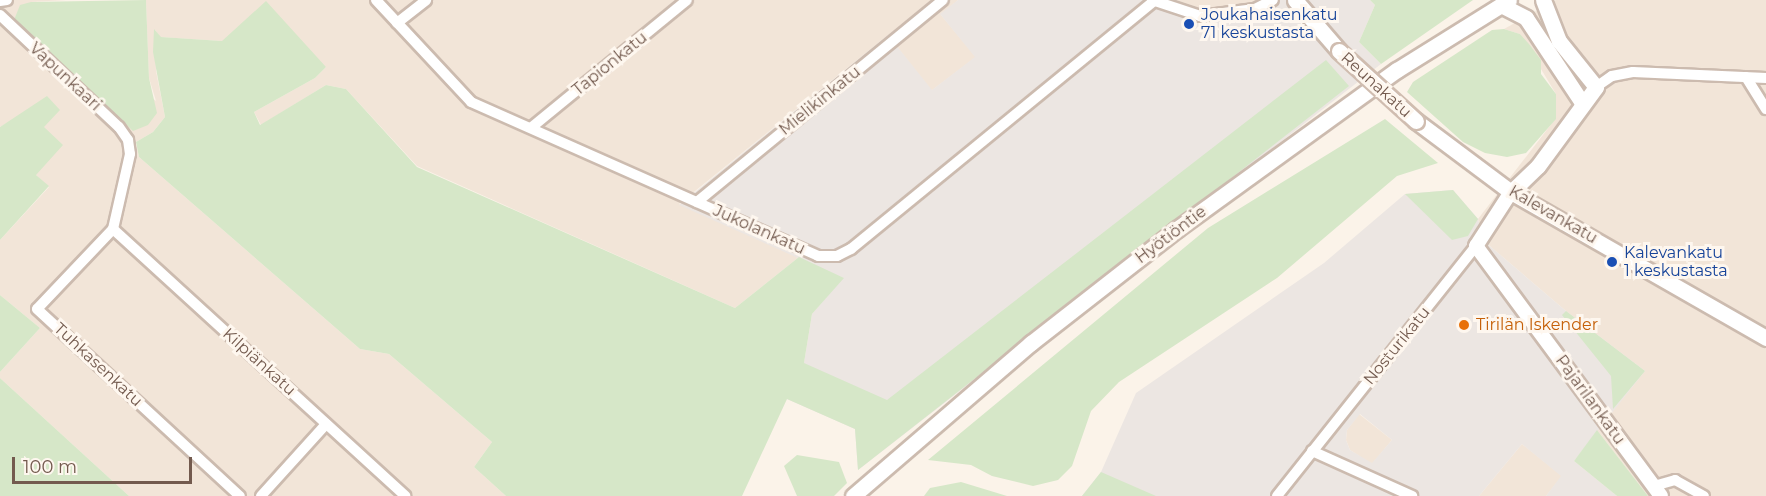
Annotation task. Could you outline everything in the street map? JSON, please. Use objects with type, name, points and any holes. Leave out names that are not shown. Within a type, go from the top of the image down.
[{"type":"main road","name":"Reunakatu","points":[[1295,0],[1339,51],[1437,139]]},
{"type":"main road","points":[[1511,192],[1538,166],[1596,87],[1559,41],[1543,0]]},
{"type":"main road","points":[[1505,2],[1526,18],[1583,104]]},
{"type":"main road","name":"Hyötiöntie","points":[[857,495],[1031,343],[1177,229],[1397,70],[1505,2]]},
{"type":"main road","name":"Kalevankatu","points":[[1437,139],[1511,192],[1766,338]]},
{"type":"street","points":[[0,1],[7,0]]},
{"type":"street","name":"Jukolankatu","points":[[376,0],[471,102],[532,127],[818,256],[837,256],[851,249],[1153,0]]},
{"type":"street","points":[[397,23],[426,0]]},
{"type":"street","name":"Tapionkatu","points":[[532,127],[687,0]]},
{"type":"street","name":"Mielikinkatu","points":[[697,202],[943,0]]},
{"type":"street","points":[[1153,0],[1208,16],[1255,9],[1273,0]]},
{"type":"street","name":"Vapunkaari","points":[[0,15],[128,140],[130,154],[113,229]]},
{"type":"street","points":[[1596,87],[1612,76],[1633,72],[1766,78]]},
{"type":"street","points":[[1746,77],[1766,109]]},
{"type":"street","name":"Nosturikatu","points":[[1277,496],[1476,246],[1511,192]]},
{"type":"street","name":"Kilpiänkatu","points":[[113,229],[405,496]]},
{"type":"street","name":"Tuhkasenkatu","points":[[113,229],[37,309],[240,496]]},
{"type":"street","name":"Pajarilankatu","points":[[1476,246],[1658,491]]},
{"type":"street","points":[[261,496],[326,424]]},
{"type":"street","points":[[1312,451],[1412,496]]},
{"type":"street","points":[[1658,491],[1675,480],[1704,496]]},
{"type":"shaded area","points":[[0,0],[66,0],[31,2],[156,101],[149,78],[146,0],[958,0],[941,15],[976,57],[931,91],[888,35],[679,204],[799,257],[735,308],[417,166],[346,89],[326,85],[261,125],[254,112],[315,78],[326,67],[222,41],[160,37],[155,30],[156,71],[165,117],[153,132],[136,142],[139,157],[360,349],[389,354],[492,442],[474,467],[506,496],[129,496],[0,378],[0,372],[40,328],[0,295],[0,240],[49,187],[36,175],[7,123],[0,127]]},
{"type":"shaded area","points":[[958,0],[1171,0],[1199,9],[1223,9],[1266,0],[1370,0],[1375,5],[1359,42],[1381,64],[858,470],[855,429],[787,399],[804,363],[812,314],[843,278],[679,205],[888,35],[932,90],[975,57],[940,14]]},
{"type":"shaded area","points":[[1171,0],[1266,0],[1223,9],[1199,9]]},
{"type":"shaded area","points":[[1556,0],[1766,0],[1766,496],[1648,496],[1597,430],[1645,371],[1566,311],[1484,241],[1478,219],[1556,118],[1556,94],[1520,34],[1504,29]]},
{"type":"shaded area","points":[[1453,190],[1478,219],[1484,241],[1566,311],[1645,371],[1574,461],[1617,496],[1546,496],[1561,476],[1522,444],[1479,496],[1082,496],[1101,472],[1136,393],[1324,263],[1405,194]],"holes":[[[1360,414],[1392,440],[1372,463],[1350,450],[1346,440],[1347,430]]]},
{"type":"shaded area","points":[[1359,414],[1392,440],[1372,464],[1350,450],[1346,440],[1347,430]]},
{"type":"shaded area","points":[[1522,444],[1562,476],[1546,496],[1479,496]]},
{"type":"green space","points":[[146,0],[149,78],[157,113],[148,125],[133,131],[14,20],[20,5],[31,2]]},
{"type":"green space","points":[[1370,0],[1473,0],[1381,64],[1359,42],[1375,5]]},
{"type":"green space","points":[[266,1],[326,67],[315,78],[254,112],[260,125],[326,85],[346,89],[417,167],[735,308],[799,257],[844,278],[812,314],[804,363],[887,400],[1326,60],[1349,86],[858,470],[855,429],[787,399],[742,496],[506,496],[474,467],[492,442],[389,354],[360,349],[139,157],[136,142],[153,132],[165,117],[153,52],[154,29],[161,37],[222,41]]},
{"type":"green space","points":[[1504,29],[1520,34],[1529,44],[1541,60],[1541,74],[1556,94],[1556,119],[1526,153],[1507,157],[1485,153],[1463,142],[1407,92],[1413,82],[1492,30]]},
{"type":"green space","points":[[47,96],[60,110],[44,127],[63,145],[36,175],[49,186],[0,240],[0,127]]},
{"type":"green space","points":[[1385,119],[1438,163],[1397,176],[1277,278],[1119,382],[1091,411],[1072,466],[1058,480],[1033,486],[992,476],[971,465],[928,460],[1208,228]]},
{"type":"green space","points":[[1453,190],[1478,219],[1468,236],[1452,240],[1405,194]]},
{"type":"green space","points":[[0,295],[40,328],[0,372]]},
{"type":"green space","points":[[1566,311],[1645,371],[1613,409],[1611,376],[1562,315]]},
{"type":"green space","points":[[0,378],[129,496],[0,496]]},
{"type":"green space","points":[[1597,430],[1648,496],[1617,496],[1574,461]]},
{"type":"green space","points":[[797,455],[839,462],[847,483],[834,496],[797,496],[784,466]]},
{"type":"green space","points":[[1101,472],[1156,496],[1082,496]]},
{"type":"green space","points":[[961,482],[1007,496],[924,496],[930,488]]},
{"type":"place","name":"Joukahaisenkatu 71 keskustasta","points":[[1189,24]]},
{"type":"place","name":"Kalevankatu 1 keskustasta","points":[[1612,262]]},
{"type":"place","name":"Tirilän Iskender","points":[[1464,325]]}]
